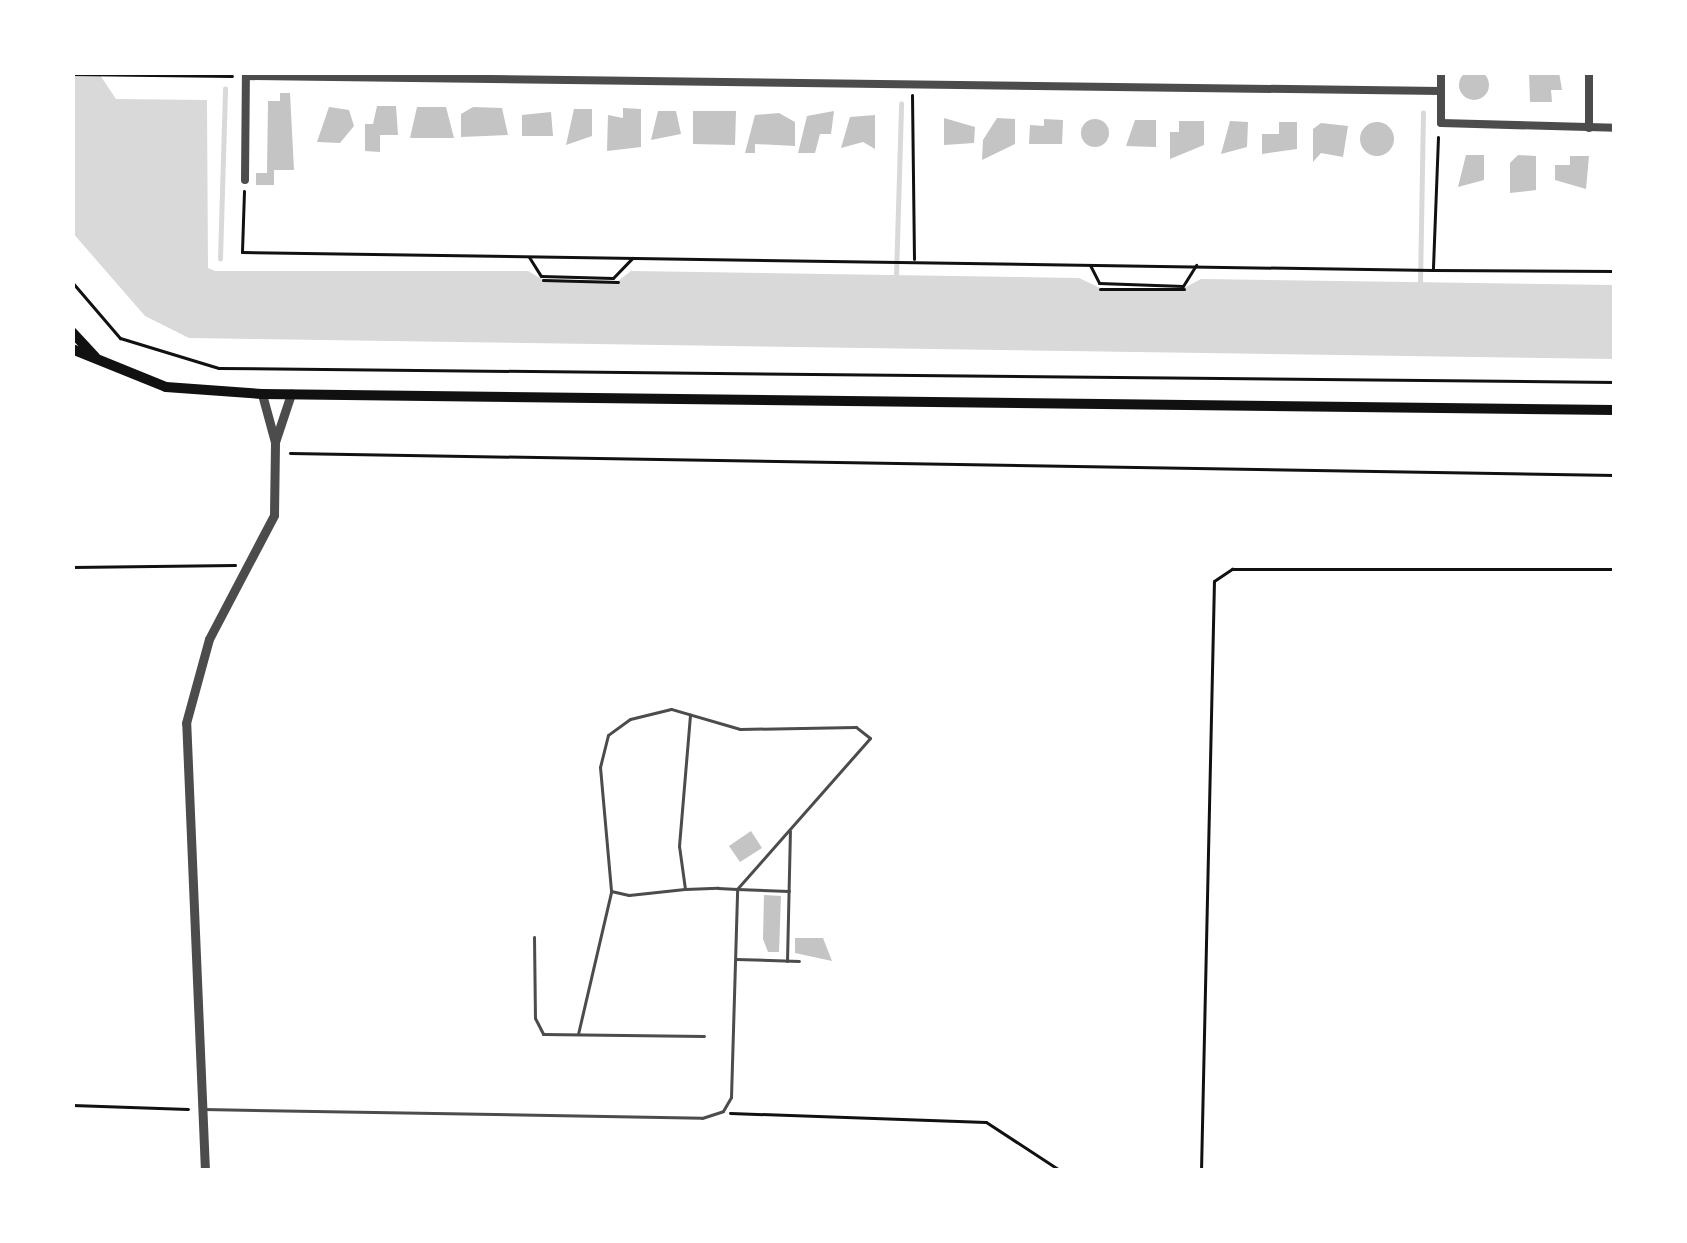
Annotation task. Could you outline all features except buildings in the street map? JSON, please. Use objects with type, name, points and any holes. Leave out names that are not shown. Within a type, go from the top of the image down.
[{"type":"main road","points":[[72,332],[101,364]]},
{"type":"main road","points":[[72,349],[166,387],[262,394],[1615,410]]},
{"type":"street","points":[[915,84],[918,72]]},
{"type":"street","points":[[1441,72],[1441,124],[1615,128]]},
{"type":"street","points":[[1588,128],[1589,72]]},
{"type":"street","points":[[244,180],[246,74],[915,84],[1073,77],[1441,91]]},
{"type":"street","points":[[262,394],[276,448]]},
{"type":"street","points":[[205,1171],[186,723],[209,639],[274,515],[276,448],[291,394]]},
{"type":"lane","points":[[202,1109],[701,1118],[724,1112],[731,1097],[737,889],[864,753],[868,732],[752,730],[690,712],[648,714],[608,735],[600,767],[611,890],[578,1034]]},
{"type":"lane","points":[[685,889],[679,846],[690,712]]},
{"type":"lane","points":[[787,961],[790,830]]},
{"type":"lane","points":[[611,890],[789,891]]},
{"type":"lane","points":[[535,937],[536,1027],[578,1034],[704,1036]]},
{"type":"lane","points":[[734,959],[799,961]]},
{"type":"path","points":[[72,74],[246,74]]},
{"type":"path","points":[[914,261],[915,84]]},
{"type":"path","points":[[1430,270],[1441,124]]},
{"type":"path","points":[[244,180],[242,252],[1615,271]]},
{"type":"path","points":[[528,256],[541,276],[613,278],[632,257]]},
{"type":"path","points":[[1090,263],[1099,284],[1183,286],[1196,265]]},
{"type":"path","points":[[543,280],[618,282]]},
{"type":"path","points":[[72,282],[119,338],[188,362],[262,368],[1615,382]]},
{"type":"path","points":[[1100,289],[1184,289]]},
{"type":"path","points":[[276,448],[1615,475]]},
{"type":"path","points":[[72,567],[249,567]]},
{"type":"path","points":[[1201,1171],[1214,580],[1232,569],[1615,569]]},
{"type":"path","points":[[72,1105],[202,1109]]},
{"type":"path","points":[[724,1112],[986,1122],[1061,1171]]},
{"type":"shaded area","points":[[72,72],[98,72],[116,99],[207,100],[208,268],[215,271],[528,271],[542,279],[618,281],[631,271],[1079,278],[1100,288],[1184,288],[1201,279],[1615,285],[1615,359],[189,338],[145,316],[72,232]]},
{"type":"waterway","points":[[220,259],[225,89]]},
{"type":"waterway","points":[[896,276],[901,104]]},
{"type":"waterway","points":[[1420,284],[1423,113]]}]
